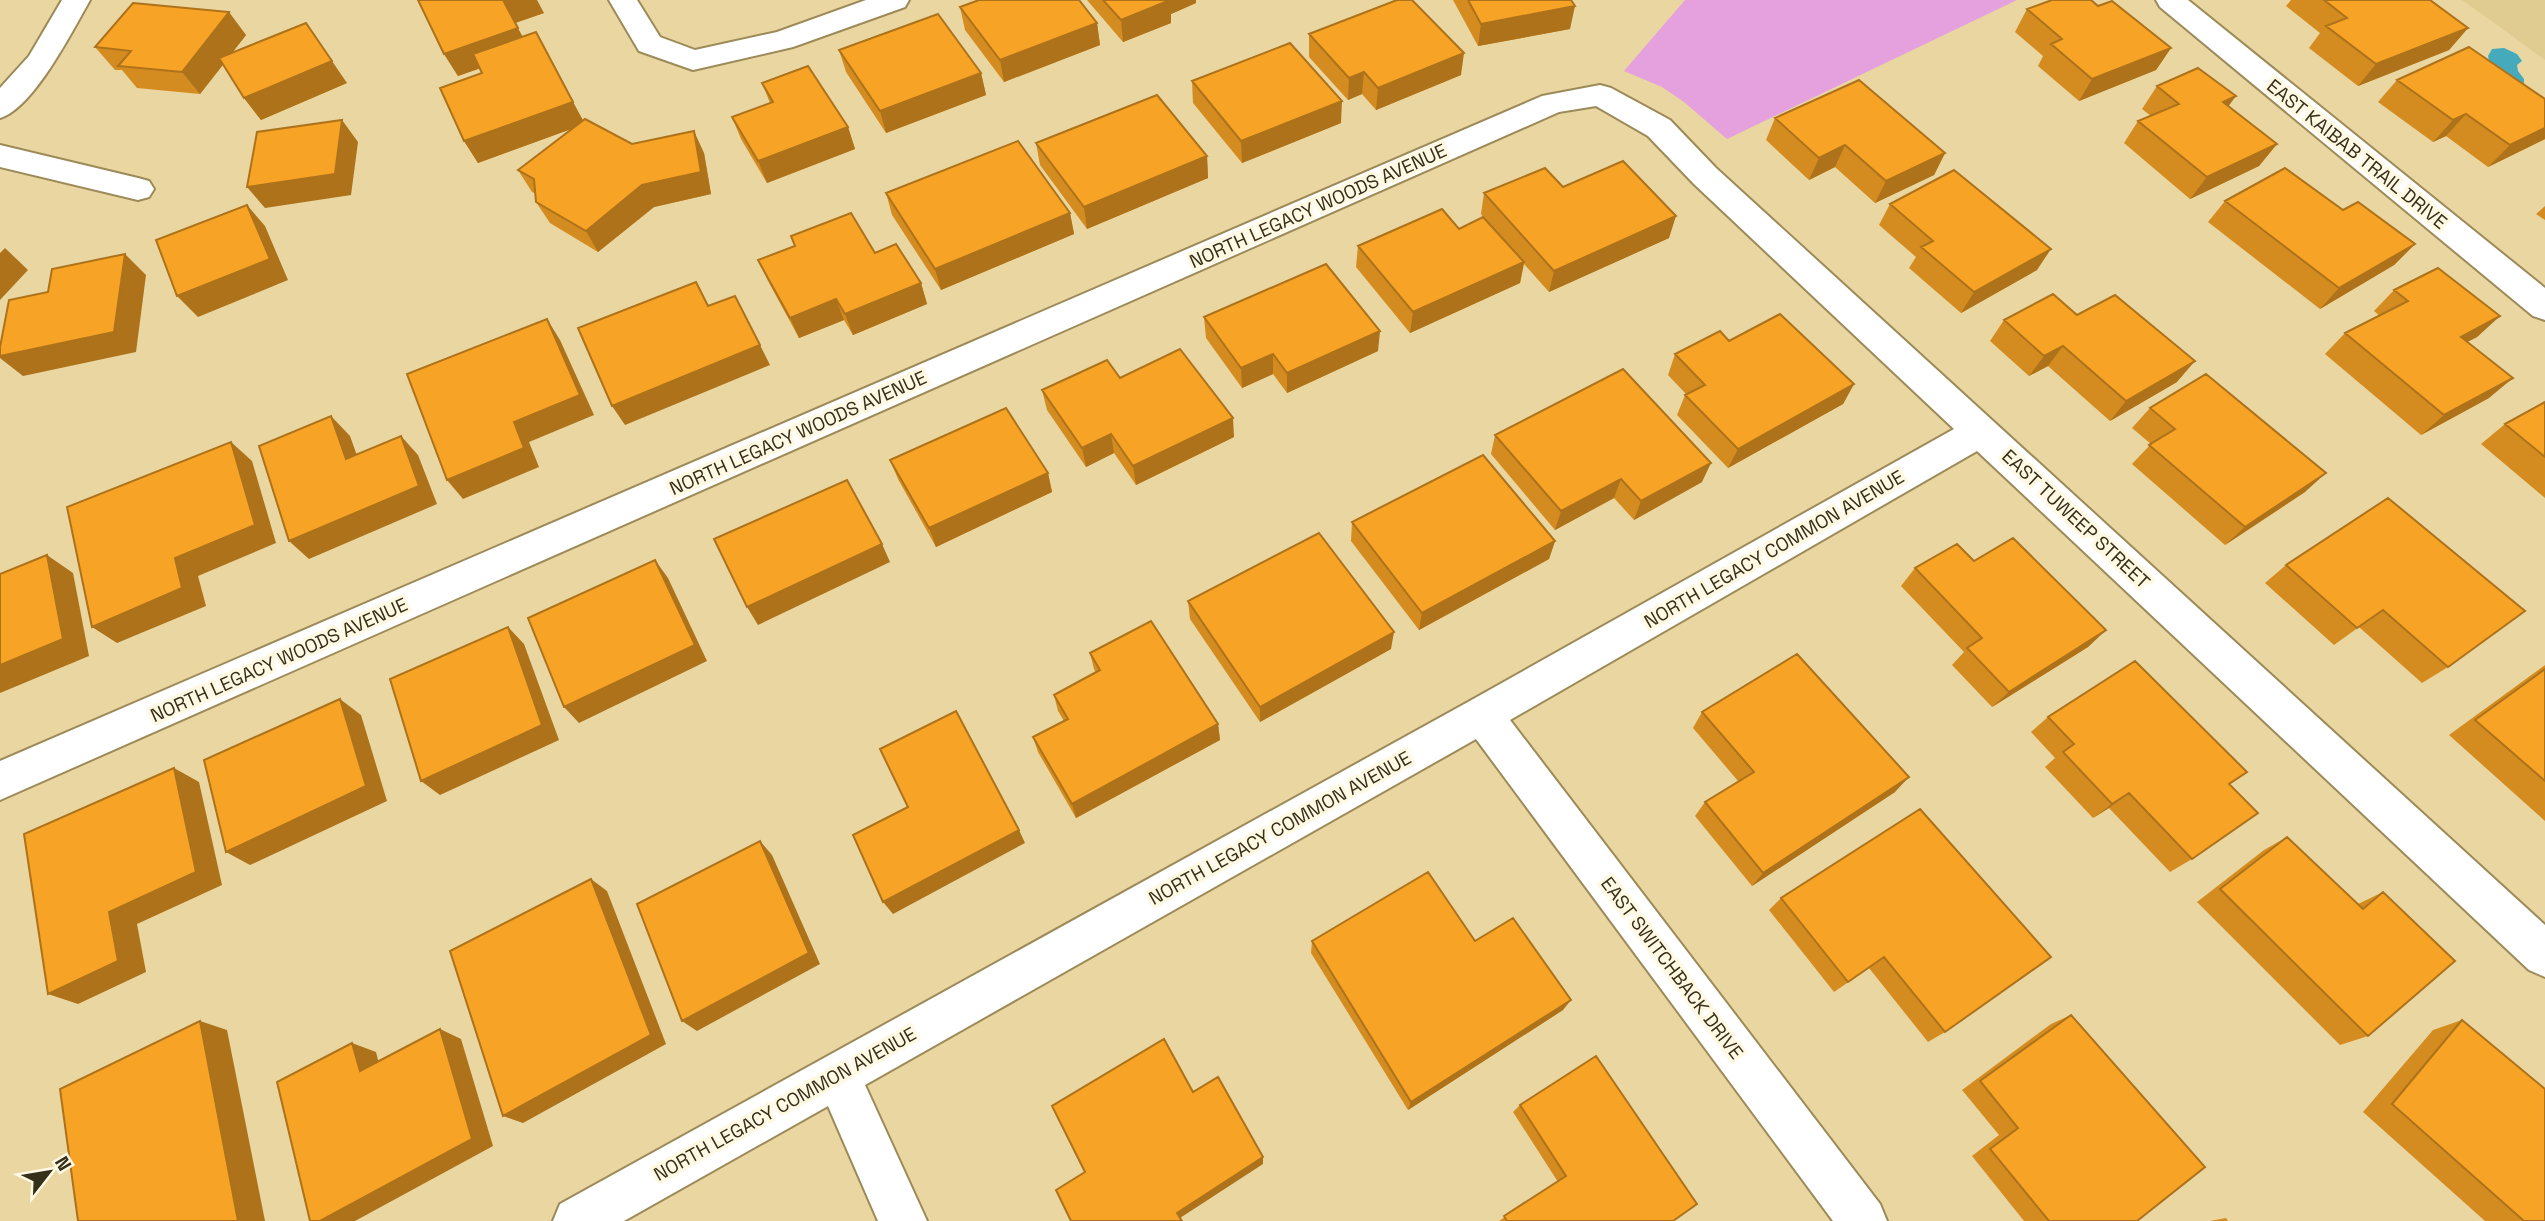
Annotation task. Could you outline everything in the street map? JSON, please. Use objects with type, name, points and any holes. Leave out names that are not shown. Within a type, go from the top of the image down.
[{"type":"street","points":[[0,108],[40,62],[76,0]]},
{"type":"street","points":[[623,0],[649,44],[693,60],[783,40],[895,0]]},
{"type":"street","name":"EAST KAIBAB TRAIL DRIVE","points":[[2170,0],[2545,307]]},
{"type":"street","name":"EAST TUWEEP STREET","points":[[1600,95],[1659,128],[1705,176],[2545,955]]},
{"type":"street","name":"NORTH LEGACY WOODS AVENUE","points":[[0,781],[1540,108],[1553,103],[1600,95]]},
{"type":"street","points":[[0,156],[138,189]]},
{"type":"street","name":"NORTH LEGACY COMMON AVENUE","points":[[576,1221],[1482,715],[1981,431]]},
{"type":"street","name":"EAST SWITCHBACK DRIVE","points":[[1482,715],[1863,1221]]},
{"type":"street","points":[[838,1074],[904,1221]]},
{"type":"shaded area","points":[[1685,0],[2017,0],[1727,139],[1662,87],[1624,71]]},
{"type":"shaded area","points":[[2462,0],[2545,0],[2545,60],[2493,22]]},
{"type":"water","points":[[2504,48],[2517,54],[2522,61],[2517,65],[2524,85],[2519,87],[2492,74],[2488,56],[2492,49]]},
{"type":"building","points":[[418,0],[503,0],[518,28],[444,54]]},
{"type":"building","points":[[979,0],[1079,0],[1097,23],[1000,60],[960,7]]},
{"type":"building","points":[[1103,0],[1170,0],[1121,20]]},
{"type":"building","points":[[1397,0],[1412,0],[1464,53],[1378,88],[1364,72],[1349,78],[1309,34]]},
{"type":"building","points":[[1468,0],[1571,0],[1575,6],[1481,24]]},
{"type":"building","points":[[2052,0],[2091,0],[2098,6],[2112,1],[2171,48],[2092,79],[2051,44],[2062,39],[2027,9]]},
{"type":"building","points":[[2324,0],[2430,0],[2468,28],[2376,64],[2326,26],[2347,18]]},
{"type":"building","points":[[133,3],[229,12],[182,72],[118,66],[131,51],[95,47]]},
{"type":"building","points":[[938,14],[981,73],[880,111],[839,50]]},
{"type":"building","points":[[306,23],[332,61],[244,98],[219,58]]},
{"type":"building","points":[[536,32],[573,102],[464,141],[440,88],[482,73],[473,54]]},
{"type":"building","points":[[1290,43],[1342,101],[1241,141],[1192,81]]},
{"type":"building","points":[[2469,47],[2545,99],[2545,128],[2510,145],[2466,114],[2453,120],[2397,80]]},
{"type":"building","points":[[808,66],[848,127],[758,161],[732,117],[773,102],[762,83]]},
{"type":"building","points":[[2198,68],[2236,96],[2223,102],[2277,144],[2207,177],[2138,121],[2179,104],[2157,86]]},
{"type":"building","points":[[1859,80],[1945,153],[1886,181],[1845,145],[1819,158],[1775,118]]},
{"type":"building","points":[[1157,95],[1207,156],[1084,207],[1036,143]]},
{"type":"building","points":[[585,119],[632,144],[694,131],[701,172],[642,185],[586,231],[536,202],[534,179],[518,170]]},
{"type":"building","points":[[342,120],[335,174],[247,187],[257,132]]},
{"type":"building","points":[[1018,141],[1070,213],[935,269],[886,193]]},
{"type":"building","points":[[1623,161],[1676,216],[1554,271],[1484,193],[1545,168],[1563,187]]},
{"type":"building","points":[[2285,168],[2343,210],[2358,202],[2415,244],[2339,288],[2225,201]]},
{"type":"building","points":[[1954,170],[2051,249],[1974,292],[1921,247],[1933,241],[1890,204]]},
{"type":"building","points":[[247,205],[270,259],[177,296],[156,240]]},
{"type":"building","points":[[1442,209],[1459,229],[1483,217],[1524,262],[1413,312],[1358,246]]},
{"type":"building","points":[[851,213],[875,253],[896,244],[921,283],[845,314],[836,299],[790,318],[758,260],[795,246],[791,236]]},
{"type":"building","points":[[125,254],[114,332],[0,356],[9,300],[48,292],[52,269]]},
{"type":"building","points":[[1326,264],[1380,331],[1287,373],[1273,354],[1241,368],[1204,317]]},
{"type":"building","points":[[2438,268],[2500,316],[2461,337],[2513,378],[2444,415],[2345,333],[2408,301],[2394,290]]},
{"type":"building","points":[[696,282],[708,306],[735,296],[760,345],[612,406],[578,328]]},
{"type":"building","points":[[2053,294],[2077,315],[2115,295],[2195,361],[2126,401],[2063,346],[2044,356],[2004,320]]},
{"type":"building","points":[[1780,314],[1854,384],[1738,449],[1685,395],[1705,385],[1675,354],[1720,331],[1729,341]]},
{"type":"building","points":[[547,319],[580,395],[514,422],[524,448],[447,480],[407,374]]},
{"type":"building","points":[[1180,349],[1233,418],[1133,466],[1111,434],[1082,448],[1042,390],[1107,360],[1120,378]]},
{"type":"building","points":[[1623,369],[1711,463],[1641,501],[1621,479],[1561,511],[1495,435]]},
{"type":"building","points":[[2206,374],[2326,473],[2245,527],[2149,445],[2175,429],[2150,408]]},
{"type":"building","points":[[2545,402],[2545,457],[2505,424]]},
{"type":"building","points":[[1006,408],[1048,473],[929,528],[890,460]]},
{"type":"building","points":[[331,416],[346,459],[401,436],[419,486],[289,541],[259,446]]},
{"type":"building","points":[[231,442],[255,525],[175,558],[182,588],[92,627],[67,507]]},
{"type":"building","points":[[1483,455],[1555,541],[1422,613],[1352,522]]},
{"type":"building","points":[[847,480],[882,544],[747,607],[714,539]]},
{"type":"building","points":[[2388,498],[2525,611],[2448,667],[2383,610],[2357,628],[2286,565]]},
{"type":"building","points":[[1319,533],[1394,632],[1260,707],[1188,601]]},
{"type":"building","points":[[2013,538],[2106,630],[2009,692],[1967,648],[1982,638],[1915,568],[1957,544],[1974,561]]},
{"type":"building","points":[[47,555],[63,639],[0,665],[0,574]]},
{"type":"building","points":[[655,560],[695,645],[564,707],[528,618]]},
{"type":"building","points":[[1151,621],[1218,724],[1072,804],[1033,737],[1068,719],[1054,695],[1100,670],[1090,653]]},
{"type":"building","points":[[508,627],[542,725],[421,781],[390,679]]},
{"type":"building","points":[[1797,654],[1909,777],[1763,873],[1705,802],[1754,772],[1702,712]]},
{"type":"building","points":[[2135,661],[2247,772],[2229,784],[2258,813],[2192,859],[2129,793],[2112,804],[2063,752],[2074,744],[2048,717]]},
{"type":"building","points":[[2545,669],[2545,781],[2475,720]]},
{"type":"building","points":[[340,699],[366,786],[226,852],[204,760]]},
{"type":"building","points":[[956,711],[1019,830],[883,902],[853,835],[908,807],[880,749]]},
{"type":"building","points":[[174,768],[196,872],[109,912],[118,961],[48,994],[24,834]]},
{"type":"building","points":[[1920,809],[2051,957],[1945,1032],[1884,957],[1848,982],[1781,898]]},
{"type":"building","points":[[2287,837],[2363,909],[2383,892],[2455,961],[2368,1036],[2220,889]]},
{"type":"building","points":[[760,841],[809,953],[682,1021],[637,904]]},
{"type":"building","points":[[1428,872],[1475,941],[1513,918],[1571,1000],[1411,1102],[1312,941]]},
{"type":"building","points":[[591,879],[651,1035],[503,1116],[450,951]]},
{"type":"building","points":[[2071,1015],[2205,1167],[2137,1221],[2049,1221],[1990,1149],[2018,1128],[1980,1081]]},
{"type":"building","points":[[2462,1020],[2545,1089],[2545,1221],[2524,1221],[2392,1104]]},
{"type":"building","points":[[200,1021],[238,1221],[78,1221],[60,1089]]},
{"type":"building","points":[[440,1029],[472,1139],[320,1221],[310,1221],[277,1082],[352,1043],[360,1071]]},
{"type":"building","points":[[1164,1039],[1193,1092],[1218,1077],[1263,1157],[1177,1213],[1182,1221],[1071,1221],[1056,1190],[1085,1172],[1052,1106]]},
{"type":"building","points":[[1596,1056],[1697,1204],[1673,1221],[1507,1221],[1504,1216],[1566,1176],[1520,1105]]}]
